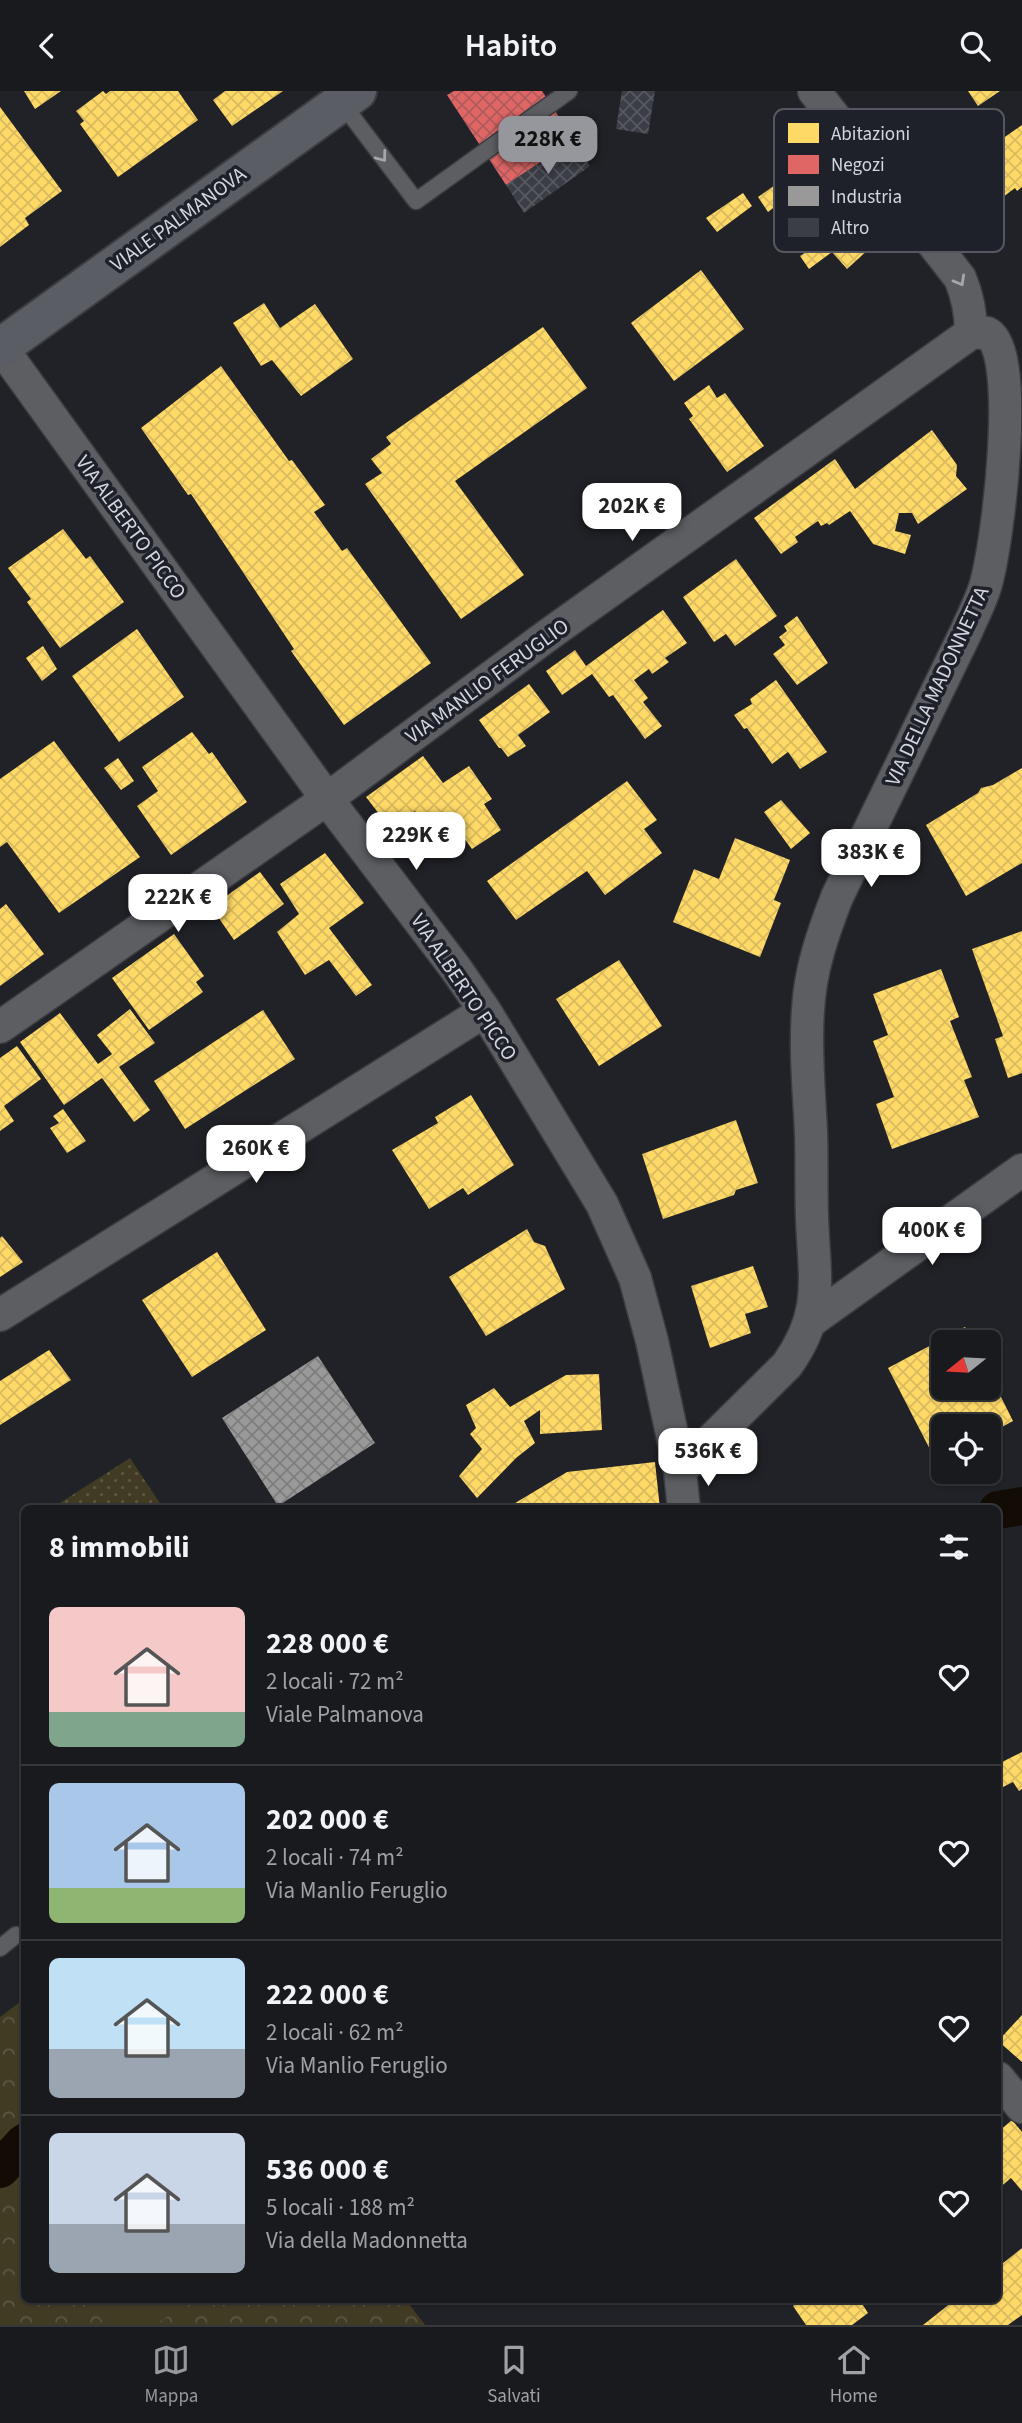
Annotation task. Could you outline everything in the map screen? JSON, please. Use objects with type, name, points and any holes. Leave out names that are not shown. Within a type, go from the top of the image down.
[{"type":"main road","name":"VIALE PALMANOVA","points":[[1,347],[349,97]]},
{"type":"street","points":[[814,91],[828,109]]},
{"type":"street","points":[[940,252],[960,278],[967,294],[971,334]]},
{"type":"street","name":"VIA DELLA MADONNETTA","points":[[680,1471],[787,1364],[801,1345],[811,1321],[817,1286],[812,1219],[808,1010],[815,963],[824,929],[837,897],[966,632],[984,589],[1010,485],[1020,389],[1016,368],[1009,351],[999,339],[988,333],[971,334]]},
{"type":"street","name":"VIA MANLIO FERUGLIO","points":[[0,1027],[327,799],[548,635],[971,334]]},
{"type":"street","name":"VIA ALBERTO PICCO","points":[[1,347],[327,799],[485,1011],[602,1204],[635,1278],[652,1341],[680,1471]]},
{"type":"street","points":[[0,1315],[485,1011]]},
{"type":"street","points":[[811,1321],[1022,1170]]},
{"type":"street","points":[[680,1471],[684,1505]]},
{"type":"street","points":[[1001,2082],[1022,2107]]},
{"type":"lane","points":[[349,97],[416,201],[569,91]]},
{"type":"lane","points":[[0,1948],[16,1935]]},
{"type":"green space","points":[[130,1458],[161,1505],[57,1505]]},
{"type":"green space","points":[[21,2001],[21,2121],[0,2143],[0,2017]]},
{"type":"green space","points":[[21,2158],[21,2303],[408,2303],[425,2325],[0,2325],[0,2177]]},
{"type":"green space","points":[[89,2303],[187,2303],[155,2325],[105,2325]]},
{"type":"building: Abitazioni","points":[[24,91],[61,91],[35,109]]},
{"type":"building: Abitazioni","points":[[103,91],[106,94],[110,91],[178,91],[198,120],[118,177],[80,124],[84,121],[76,111]]},
{"type":"building: Abitazioni","points":[[225,91],[283,91],[232,126],[213,100]]},
{"type":"building: Abitazioni","points":[[968,91],[1000,91],[978,106]]},
{"type":"building: Abitazioni","points":[[0,107],[62,191],[25,218],[29,225],[0,247]]},
{"type":"building: Abitazioni","points":[[1022,125],[1022,187],[1017,191],[1015,188],[1004,196],[1004,138]]},
{"type":"building: Abitazioni","points":[[774,186],[774,207],[768,212],[758,197]]},
{"type":"building: Abitazioni","points":[[743,193],[752,206],[717,232],[706,218]]},
{"type":"building: Abitazioni","points":[[806,252],[832,252],[809,269],[800,256]]},
{"type":"building: Abitazioni","points":[[832,252],[866,252],[847,269]]},
{"type":"building: Abitazioni","points":[[701,270],[744,329],[674,381],[631,323]]},
{"type":"building: Abitazioni","points":[[264,303],[280,328],[315,304],[353,359],[301,396],[272,360],[261,366],[233,323]]},
{"type":"building: Abitazioni","points":[[543,327],[587,388],[455,481],[524,575],[461,619],[365,484],[382,473],[371,459],[391,444],[386,437]]},
{"type":"building: Abitazioni","points":[[221,366],[289,461],[292,460],[325,505],[314,512],[342,551],[347,548],[431,663],[344,725],[291,651],[294,649],[191,494],[188,495],[141,428]]},
{"type":"building: Abitazioni","points":[[709,385],[717,398],[725,393],[764,446],[727,472],[689,419],[693,416],[684,403]]},
{"type":"building: Abitazioni","points":[[932,430],[957,465],[956,476],[967,489],[918,524],[912,513],[899,513],[895,531],[911,535],[905,554],[873,544],[850,511],[829,525],[827,523],[821,526],[818,521],[795,537],[798,542],[781,554],[754,518],[835,459],[855,489]]},
{"type":"building: Abitazioni","points":[[63,529],[86,559],[90,556],[124,602],[60,648],[27,602],[31,599],[8,568]]},
{"type":"building: Abitazioni","points":[[736,559],[777,616],[735,646],[726,634],[714,642],[683,597]]},
{"type":"building: Abitazioni","points":[[663,610],[687,643],[665,658],[669,662],[652,674],[649,669],[634,680],[648,698],[643,702],[662,726],[645,739],[613,695],[609,697],[592,674],[562,695],[546,671],[575,650],[586,666]]},
{"type":"building: Abitazioni","points":[[797,616],[828,663],[797,685],[773,654],[785,645],[779,637],[787,631],[784,626]]},
{"type":"building: Abitazioni","points":[[137,629],[184,697],[119,742],[72,676]]},
{"type":"building: Abitazioni","points":[[43,646],[57,669],[42,681],[26,658]]},
{"type":"building: Abitazioni","points":[[776,680],[827,752],[800,769],[788,752],[772,764],[747,728],[744,729],[734,715],[752,704],[750,699]]},
{"type":"building: Abitazioni","points":[[529,684],[550,712],[518,735],[526,746],[508,757],[479,720]]},
{"type":"building: Abitazioni","points":[[192,732],[209,754],[212,752],[247,802],[171,855],[137,806],[158,791],[142,767]]},
{"type":"building: Abitazioni","points":[[54,741],[140,857],[59,913],[7,842],[0,847],[0,779]]},
{"type":"building: Abitazioni","points":[[423,756],[443,783],[469,766],[492,799],[484,804],[501,830],[472,849],[458,830],[438,843],[415,811],[390,828],[366,797]]},
{"type":"building: Abitazioni","points":[[118,758],[134,781],[121,790],[104,768]]},
{"type":"building: Abitazioni","points":[[1022,768],[1022,863],[966,896],[926,825],[978,793],[981,788],[993,785]]},
{"type":"building: Abitazioni","points":[[627,781],[657,820],[644,829],[662,853],[605,895],[587,871],[516,920],[487,881]]},
{"type":"building: Abitazioni","points":[[781,800],[810,833],[791,849],[764,812]]},
{"type":"building: Abitazioni","points":[[735,838],[790,860],[774,900],[781,903],[760,957],[673,922],[694,869],[719,879]]},
{"type":"building: Abitazioni","points":[[325,853],[364,903],[329,928],[372,985],[356,996],[329,960],[305,975],[277,932],[299,914],[280,884]]},
{"type":"building: Abitazioni","points":[[260,872],[284,904],[234,940],[211,907]]},
{"type":"building: Abitazioni","points":[[6,904],[44,954],[0,986],[0,909]]},
{"type":"building: Abitazioni","points":[[1022,931],[1022,1073],[1008,1078],[995,1039],[1003,1036],[972,949]]},
{"type":"building: Abitazioni","points":[[174,934],[204,976],[196,982],[203,992],[149,1030],[112,978]]},
{"type":"building: Abitazioni","points":[[619,960],[662,1026],[599,1066],[556,999]]},
{"type":"building: Abitazioni","points":[[941,969],[959,1017],[950,1021],[972,1077],[964,1080],[979,1117],[892,1149],[876,1104],[894,1097],[873,1041],[888,1035],[873,994]]},
{"type":"building: Abitazioni","points":[[130,1009],[155,1043],[119,1067],[150,1110],[134,1122],[102,1078],[64,1105],[20,1042],[60,1013],[98,1064],[112,1054],[97,1035]]},
{"type":"building: Abitazioni","points":[[263,1010],[295,1059],[185,1129],[154,1081]]},
{"type":"building: Abitazioni","points":[[17,1046],[41,1079],[4,1106],[14,1121],[0,1131],[0,1058]]},
{"type":"building: Abitazioni","points":[[471,1095],[514,1165],[468,1195],[463,1188],[429,1209],[392,1150],[438,1123],[435,1117]]},
{"type":"building: Abitazioni","points":[[63,1109],[86,1141],[67,1153],[50,1128],[59,1123],[53,1116]]},
{"type":"building: Abitazioni","points":[[736,1120],[758,1183],[736,1190],[734,1195],[663,1219],[642,1154]]},
{"type":"building: Abitazioni","points":[[527,1229],[534,1242],[545,1246],[565,1289],[486,1336],[449,1277]]},
{"type":"building: Abitazioni","points":[[2,1236],[23,1262],[0,1277],[0,1238]]},
{"type":"building: Abitazioni","points":[[217,1252],[266,1330],[192,1377],[142,1300]]},
{"type":"building: Abitazioni","points":[[753,1266],[768,1307],[745,1314],[751,1333],[710,1348],[691,1286]]},
{"type":"building: Abitazioni","points":[[931,1345],[931,1400],[1001,1400],[1001,1397],[1013,1421],[1001,1428],[1001,1414],[931,1414],[931,1451],[888,1368]]},
{"type":"building: Abitazioni","points":[[49,1350],[71,1380],[0,1425],[0,1381]]},
{"type":"building: Abitazioni","points":[[599,1374],[602,1430],[540,1434],[540,1410],[524,1421],[535,1443],[516,1458],[477,1498],[459,1476],[482,1449],[470,1434],[476,1428],[466,1405],[494,1388],[510,1407],[566,1375]]},
{"type":"building: Abitazioni","points":[[655,1462],[660,1505],[512,1505],[567,1472]]},
{"type":"building: Abitazioni","points":[[1022,1752],[1022,1789],[1019,1791],[1013,1782],[1001,1788],[1001,1762]]},
{"type":"building: Abitazioni","points":[[1022,2015],[1022,2062],[1001,2044],[1001,2038]]},
{"type":"building: Abitazioni","points":[[1012,2120],[1022,2132],[1022,2191],[1011,2178],[1001,2186],[1001,2129]]},
{"type":"building: Abitazioni","points":[[1022,2248],[1022,2315],[1008,2325],[923,2325],[951,2303],[1001,2303],[1001,2265]]},
{"type":"building: Abitazioni","points":[[797,2303],[862,2303],[868,2313],[852,2325],[806,2325],[793,2306]]},
{"type":"building: Negozi","points":[[454,91],[542,91],[574,140],[506,185],[447,95]]},
{"type":"building: Industria","points":[[318,1356],[375,1443],[277,1505],[222,1418]]},
{"type":"building: Altro","points":[[622,91],[655,91],[648,134],[616,129]]},
{"type":"building: Altro","points":[[574,140],[590,166],[524,213],[506,185]]},
{"type":"waterway","points":[[1001,1510],[1022,1506]]},
{"type":"waterway","points":[[0,2169],[21,2146]]}]
